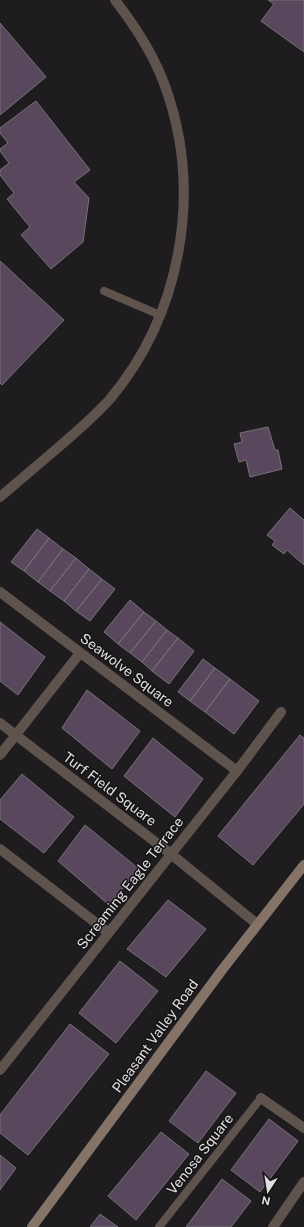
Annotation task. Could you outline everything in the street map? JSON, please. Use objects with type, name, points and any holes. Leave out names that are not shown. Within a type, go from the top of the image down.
[{"type":"street","points":[[0,497],[85,424],[110,399],[131,370],[150,339],[164,306],[175,270],[184,215],[184,178],[180,141],[176,122],[165,85],[149,50],[129,18],[115,0]]},
{"type":"street","name":"Seawolve Square","points":[[0,592],[237,771]]},
{"type":"street","points":[[0,755],[80,653]]},
{"type":"street","name":"Screaming Eagle Terrace","points":[[0,1070],[237,771],[281,712]]},
{"type":"street","name":"Turf Field Square","points":[[0,723],[171,854],[257,924]]},
{"type":"street","points":[[0,849],[108,933]]},
{"type":"street","name":"Pleasant Valley Road","points":[[32,1227],[222,970],[304,864]]},
{"type":"street","points":[[261,1098],[304,1128]]},
{"type":"street","points":[[273,1227],[304,1182]]},
{"type":"lane","points":[[104,291],[160,315]]},
{"type":"lane","name":"Venosa Square","points":[[159,1227],[261,1098]]},
{"type":"building","points":[[268,0],[304,0],[304,52],[261,21],[274,4]]},
{"type":"building","points":[[0,23],[46,77],[0,115]]},
{"type":"building","points":[[36,101],[90,170],[74,182],[89,198],[83,242],[51,269],[21,235],[30,227],[7,199],[14,193],[0,175],[0,170],[9,163],[0,151],[0,149],[8,143],[0,133],[0,128]]},
{"type":"building","points":[[0,261],[64,320],[2,385],[0,383]]},
{"type":"building","points":[[268,427],[275,450],[278,450],[282,469],[250,477],[246,460],[239,462],[234,444],[242,442],[240,433]]},
{"type":"building","points":[[290,508],[304,520],[304,565],[287,550],[284,554],[272,545],[275,541],[267,535]]},
{"type":"building","points":[[37,529],[49,538],[24,571],[11,562]]},
{"type":"building","points":[[49,538],[63,549],[38,582],[24,571]]},
{"type":"building","points":[[63,549],[76,558],[50,591],[38,582]]},
{"type":"building","points":[[76,558],[89,569],[64,601],[50,591]]},
{"type":"building","points":[[89,569],[102,579],[76,611],[64,601]]},
{"type":"building","points":[[102,579],[115,589],[90,621],[76,611]]},
{"type":"building","points":[[130,600],[144,612],[118,644],[104,632]]},
{"type":"building","points":[[144,612],[156,621],[130,653],[118,644]]},
{"type":"building","points":[[156,621],[167,630],[142,662],[130,653]]},
{"type":"building","points":[[0,622],[45,657],[18,695],[0,681]]},
{"type":"building","points":[[167,630],[178,638],[152,671],[142,662]]},
{"type":"building","points":[[178,638],[194,651],[169,684],[152,671]]},
{"type":"building","points":[[203,659],[215,668],[190,701],[178,692]]},
{"type":"building","points":[[215,668],[230,679],[205,712],[190,701]]},
{"type":"building","points":[[230,679],[259,701],[234,734],[205,712]]},
{"type":"building","points":[[87,690],[140,731],[112,769],[62,728]]},
{"type":"building","points":[[300,735],[304,738],[304,804],[253,865],[218,836]]},
{"type":"building","points":[[153,738],[203,779],[175,817],[124,776]]},
{"type":"building","points":[[22,774],[74,817],[44,853],[0,819],[0,800]]},
{"type":"building","points":[[85,825],[139,869],[109,905],[58,861]]},
{"type":"building","points":[[168,900],[206,929],[166,977],[127,949]]},
{"type":"building","points":[[120,961],[158,991],[116,1043],[79,1013]]},
{"type":"building","points":[[70,1024],[109,1054],[28,1155],[0,1133],[0,1115]]},
{"type":"building","points":[[206,1071],[236,1093],[198,1143],[169,1121]]},
{"type":"building","points":[[269,1119],[298,1141],[260,1192],[231,1170]]},
{"type":"building","points":[[161,1132],[189,1154],[136,1220],[108,1196]]},
{"type":"building","points":[[0,1155],[16,1168],[0,1190]]},
{"type":"building","points":[[222,1179],[251,1201],[231,1227],[186,1227]]},
{"type":"building","points":[[100,1214],[118,1227],[90,1227]]}]
